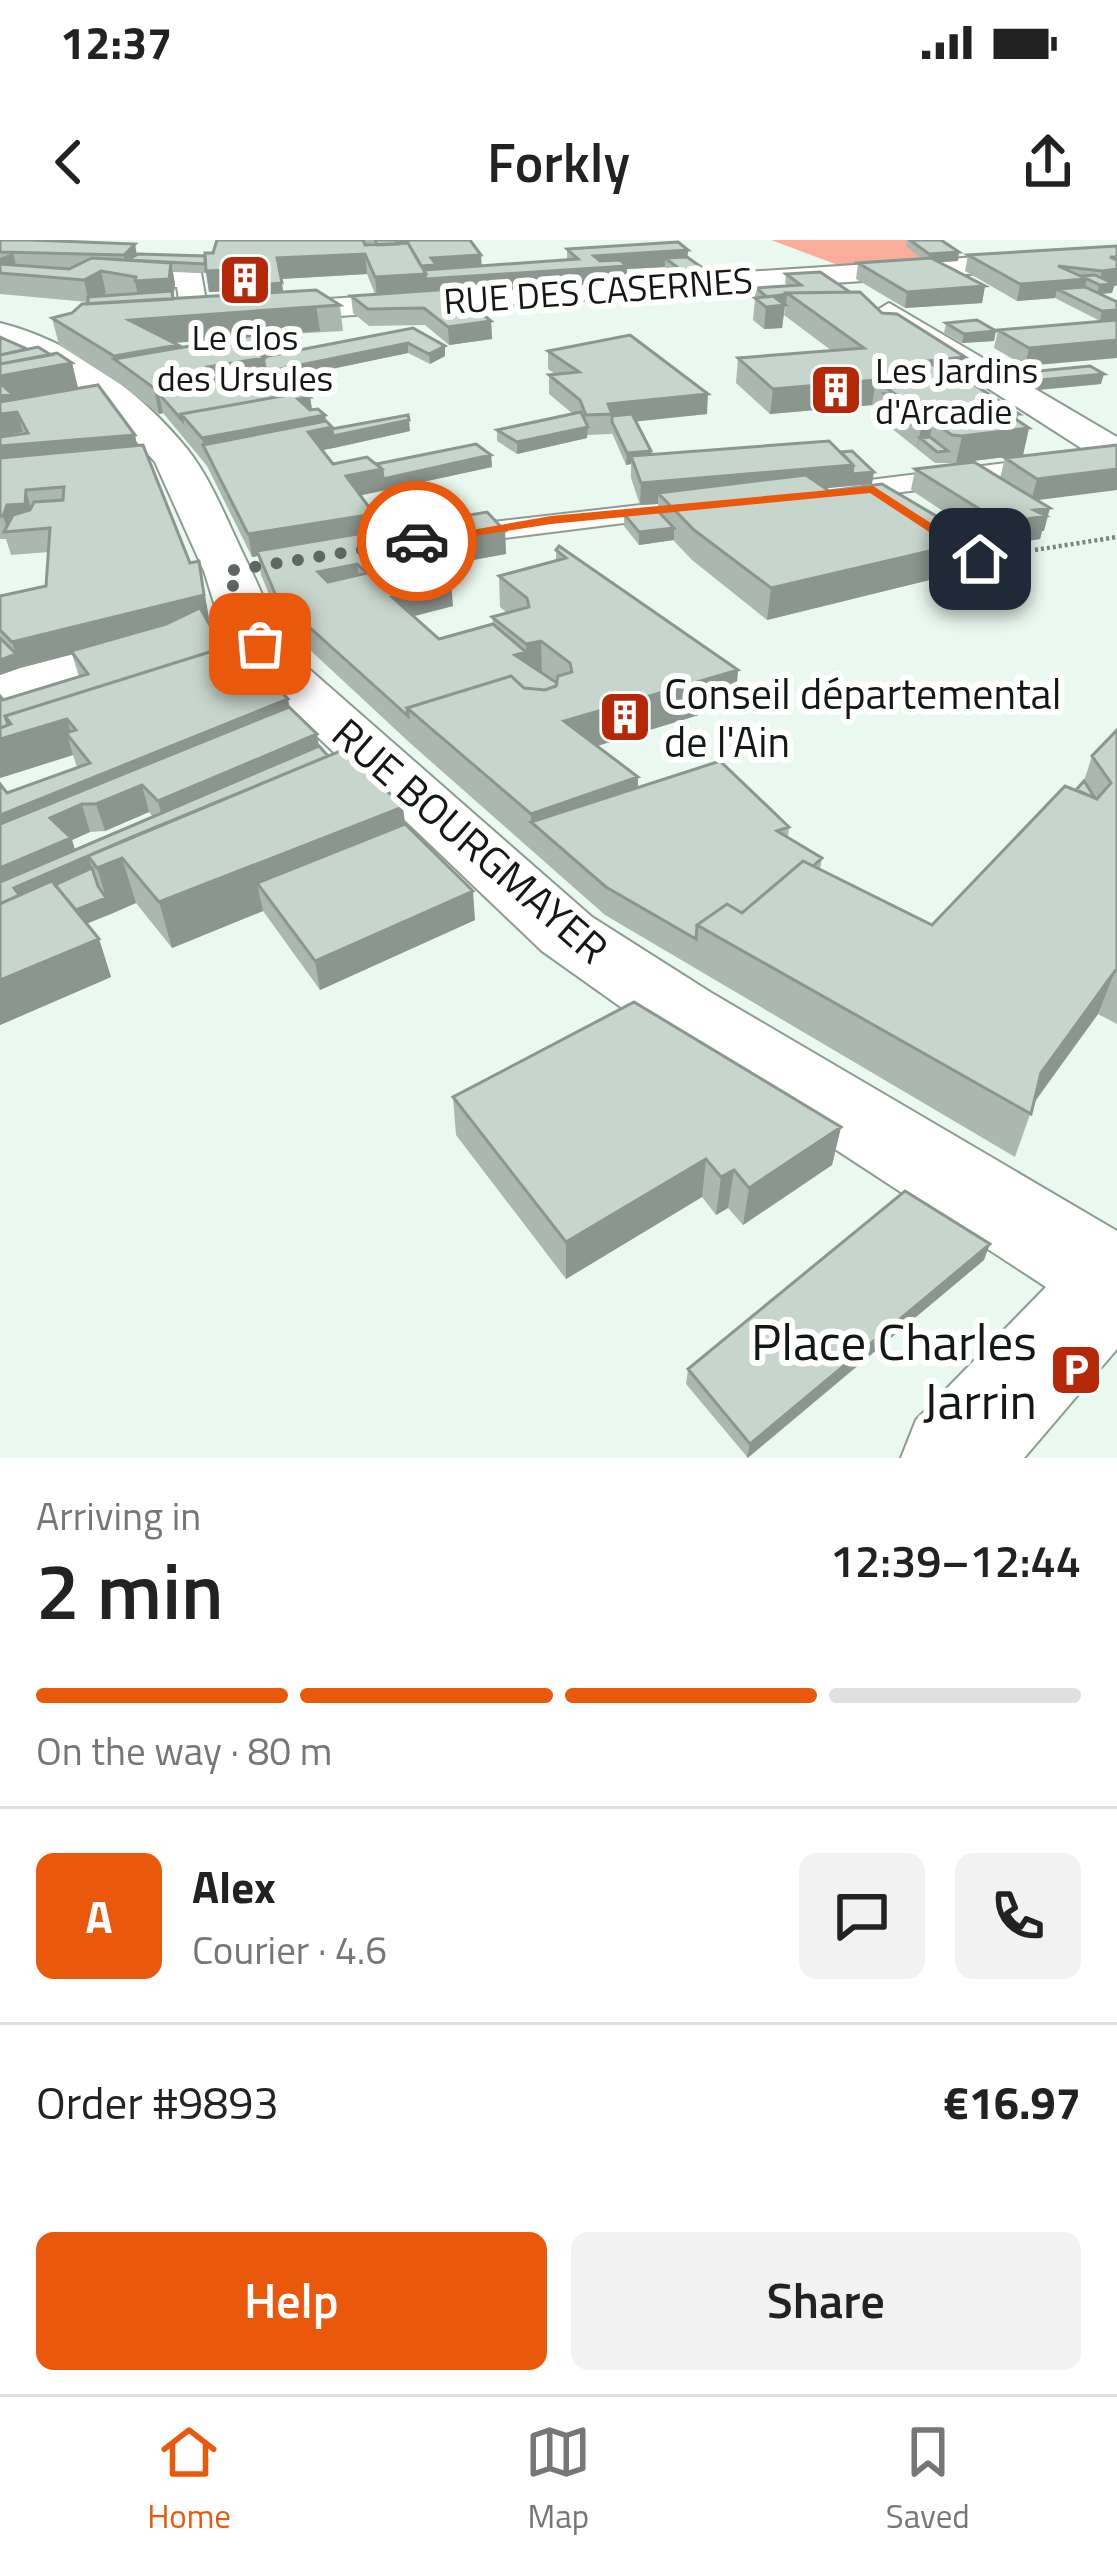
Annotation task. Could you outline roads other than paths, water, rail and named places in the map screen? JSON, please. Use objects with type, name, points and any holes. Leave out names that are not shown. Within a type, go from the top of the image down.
[{"type":"street","points":[[942,240],[983,264]]},
{"type":"street","name":"RUE DES CASERNES","points":[[0,270],[191,280],[184,318],[1117,256]]},
{"type":"street","points":[[830,275],[1117,456]]},
{"type":"street","points":[[4,333],[71,326]]},
{"type":"street","name":"RUE BOURGMAYER","points":[[4,333],[67,363],[122,403],[149,460],[242,586],[274,666],[567,934],[1116,1281]]},
{"type":"street","points":[[0,689],[242,586]]},
{"type":"street","points":[[954,1458],[1116,1281]]},
{"type":"lane","points":[[804,496],[1117,456]]},
{"type":"lane","points":[[873,489],[983,562]]},
{"type":"lane","points":[[412,542],[551,520],[735,502]]},
{"type":"place","name":"Le Clos des Ursules","points":[[245,280]]},
{"type":"place","name":"Les Jardins d'Arcadie","points":[[836,390]]},
{"type":"place","name":"Conseil départemental de l'Ain","points":[[625,717]]},
{"type":"place","name":"Place Charles Jarrin","points":[[1076,1370]]}]
